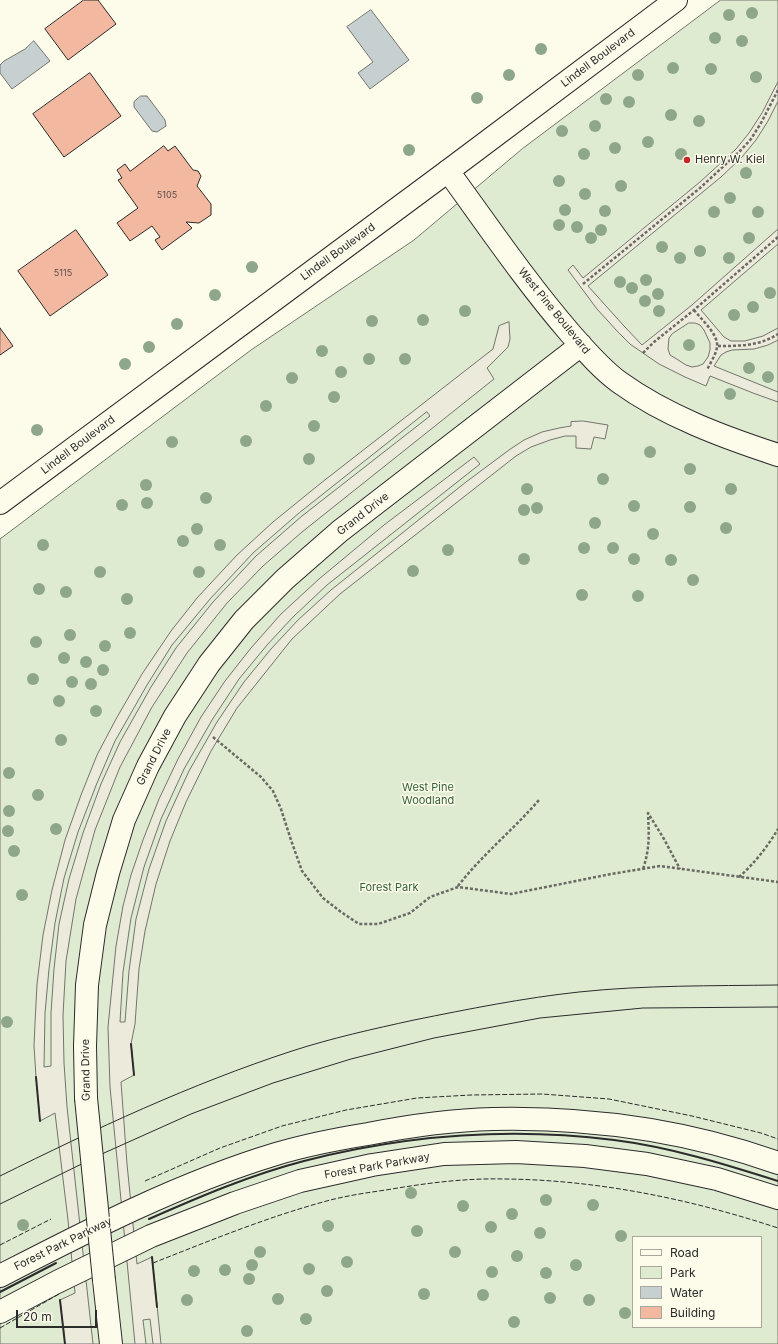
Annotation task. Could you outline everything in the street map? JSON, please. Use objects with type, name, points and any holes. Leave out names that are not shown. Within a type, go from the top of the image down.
[{"type":"main road","name":"Lindell Boulevard","points":[[0,503],[676,0]]},
{"type":"main road","name":"West Pine Boulevard","points":[[448,171],[544,302],[581,345],[618,381],[640,396],[691,422],[778,455]]},
{"type":"main road","name":"Grand Drive","points":[[111,1344],[86,1098],[85,1046],[87,985],[95,925],[108,873],[124,820],[148,766],[175,716],[209,664],[244,620],[285,578],[340,531],[581,345]]},
{"type":"main road","name":"Forest Park Parkway","points":[[0,1276],[54,1248],[148,1203],[231,1169],[276,1154],[326,1141],[384,1131],[441,1123],[492,1119],[579,1121],[683,1136],[778,1163]]},
{"type":"main road","name":"Forest Park Parkway","points":[[0,1312],[151,1236],[235,1203],[300,1181],[372,1164],[444,1154],[516,1152],[585,1156],[647,1164],[709,1178],[778,1198]]},
{"type":"path","points":[[583,284],[700,188],[742,150],[761,123],[778,90]]},
{"type":"path","points":[[643,353],[654,342],[778,238]]},
{"type":"path","points":[[694,310],[712,331],[718,346],[706,370]]},
{"type":"path","points":[[718,346],[748,345],[761,342],[778,334]]},
{"type":"path","points":[[213,737],[261,777],[272,791],[281,809],[302,871],[323,898],[359,924],[378,924],[410,914],[430,897],[458,887],[511,894],[660,866],[778,882]]},
{"type":"path","points":[[458,887],[470,870],[520,822],[539,800]]},
{"type":"path","points":[[642,869],[647,855],[649,838],[648,813],[681,869]]},
{"type":"path","points":[[739,877],[761,854],[778,830]]},
{"type":"green space","name":"Forest Park","points":[[721,0],[778,0],[778,1344],[0,1344],[0,539],[251,350],[414,240],[522,149]]},
{"type":"shaded area","points":[[778,82],[778,101],[756,140],[742,157],[721,177],[588,286],[642,345],[692,305],[778,229],[778,244],[701,310],[724,337],[731,341],[745,341],[763,336],[778,328],[778,340],[754,349],[732,350],[726,352],[721,355],[714,366],[778,392],[778,402],[710,376],[706,386],[659,364],[630,344],[618,332],[597,309],[568,270],[573,265],[583,278],[700,182],[736,149],[762,113]],"holes":[[[689,323],[700,325],[704,330],[710,343],[710,350],[708,357],[703,364],[692,367],[670,355],[668,349],[669,338],[672,334]]]},
{"type":"shaded area","points":[[509,322],[510,339],[508,347],[487,368],[494,379],[302,532],[263,566],[227,603],[187,653],[152,707],[120,767],[95,830],[76,899],[66,961],[63,1015],[67,1107],[93,1344],[65,1344],[60,1300],[75,1293],[55,1113],[40,1121],[34,1046],[37,984],[43,935],[52,890],[65,840],[97,755],[142,674],[171,631],[197,598],[237,555],[273,522],[321,483],[493,349],[499,326]],"holes":[[[427,412],[430,416],[302,516],[256,556],[213,602],[176,648],[151,687],[120,742],[101,784],[83,833],[69,879],[59,924],[54,969],[51,1013],[51,1066],[44,1067],[45,1013],[49,969],[55,923],[64,878],[78,832],[115,741],[147,685],[172,645],[210,599],[253,553],[299,513]]]},
{"type":"shaded area","points":[[583,421],[608,425],[605,439],[594,437],[591,449],[576,448],[576,436],[565,436],[531,447],[516,456],[340,594],[292,639],[237,708],[211,751],[186,802],[170,841],[156,884],[145,931],[139,969],[135,1024],[131,1044],[134,1075],[121,1082],[127,1164],[137,1264],[152,1257],[161,1344],[153,1344],[150,1319],[143,1320],[146,1344],[135,1344],[110,1087],[108,1027],[116,946],[123,906],[131,875],[159,799],[178,759],[201,717],[225,681],[251,648],[281,614],[319,579],[384,525],[474,457],[480,464],[327,585],[293,617],[267,645],[239,679],[212,720],[184,769],[161,819],[144,867],[131,918],[123,972],[120,1022],[125,1022],[129,971],[136,919],[149,869],[166,821],[189,771],[217,722],[244,682],[271,649],[298,620],[331,590],[466,482],[524,440],[542,432],[571,426],[571,422]]},
{"type":"water","points":[[371,10],[409,60],[370,89],[358,73],[373,62],[347,27]]},
{"type":"water","points":[[34,41],[50,61],[12,89],[0,73],[0,65],[4,61],[25,49]]},
{"type":"water","points":[[141,96],[147,96],[165,120],[166,126],[157,132],[152,131],[134,107],[134,102]]},
{"type":"building","points":[[84,0],[98,0],[116,24],[68,60],[45,29]]},
{"type":"building","points":[[90,73],[121,116],[64,157],[33,114]]},
{"type":"building","points":[[164,146],[168,151],[175,146],[193,170],[198,171],[201,176],[197,186],[211,204],[211,215],[199,223],[186,222],[192,228],[162,250],[155,240],[160,237],[152,226],[130,241],[117,223],[138,208],[118,180],[122,178],[117,170],[125,164],[130,171]]},
{"type":"building","points":[[76,230],[108,275],[50,316],[18,271]]},
{"type":"building","points":[[0,328],[13,346],[0,355]]},
{"type":"tram line","points":[[0,1176],[108,1124],[217,1078],[292,1051],[353,1034],[476,1008],[537,997],[579,992],[654,987],[778,985]]},
{"type":"tram line","points":[[0,1204],[104,1153],[191,1114],[273,1083],[351,1059],[434,1038],[540,1018],[643,1008],[778,1007]]},
{"type":"fence","points":[[145,1181],[220,1148],[282,1126],[346,1110],[417,1098],[471,1095],[542,1094],[609,1099],[692,1116],[761,1133],[778,1139]]},
{"type":"fence","points":[[153,1263],[258,1223],[301,1208],[331,1200],[416,1185],[476,1179],[540,1180],[609,1187],[711,1208],[778,1228]]},
{"type":"fence","points":[[0,1245],[51,1219]]},
{"type":"fence","points":[[0,1328],[59,1294]]},
{"type":"wall","points":[[131,1044],[134,1075]]},
{"type":"wall","points":[[36,1077],[40,1121]]},
{"type":"wall","points":[[149,1219],[244,1180],[304,1161],[380,1145],[458,1136],[536,1134],[614,1140],[656,1147],[717,1162],[778,1181]]},
{"type":"wall","points":[[152,1257],[157,1307]]},
{"type":"wall","points":[[0,1292],[56,1263]]},
{"type":"wall","points":[[60,1300],[65,1344]]},
{"type":"place","name":"Henry W. Kiel","points":[[687,160]]},
{"type":"park label","name":"West Pine Woodland","points":[[428,794]]}]
